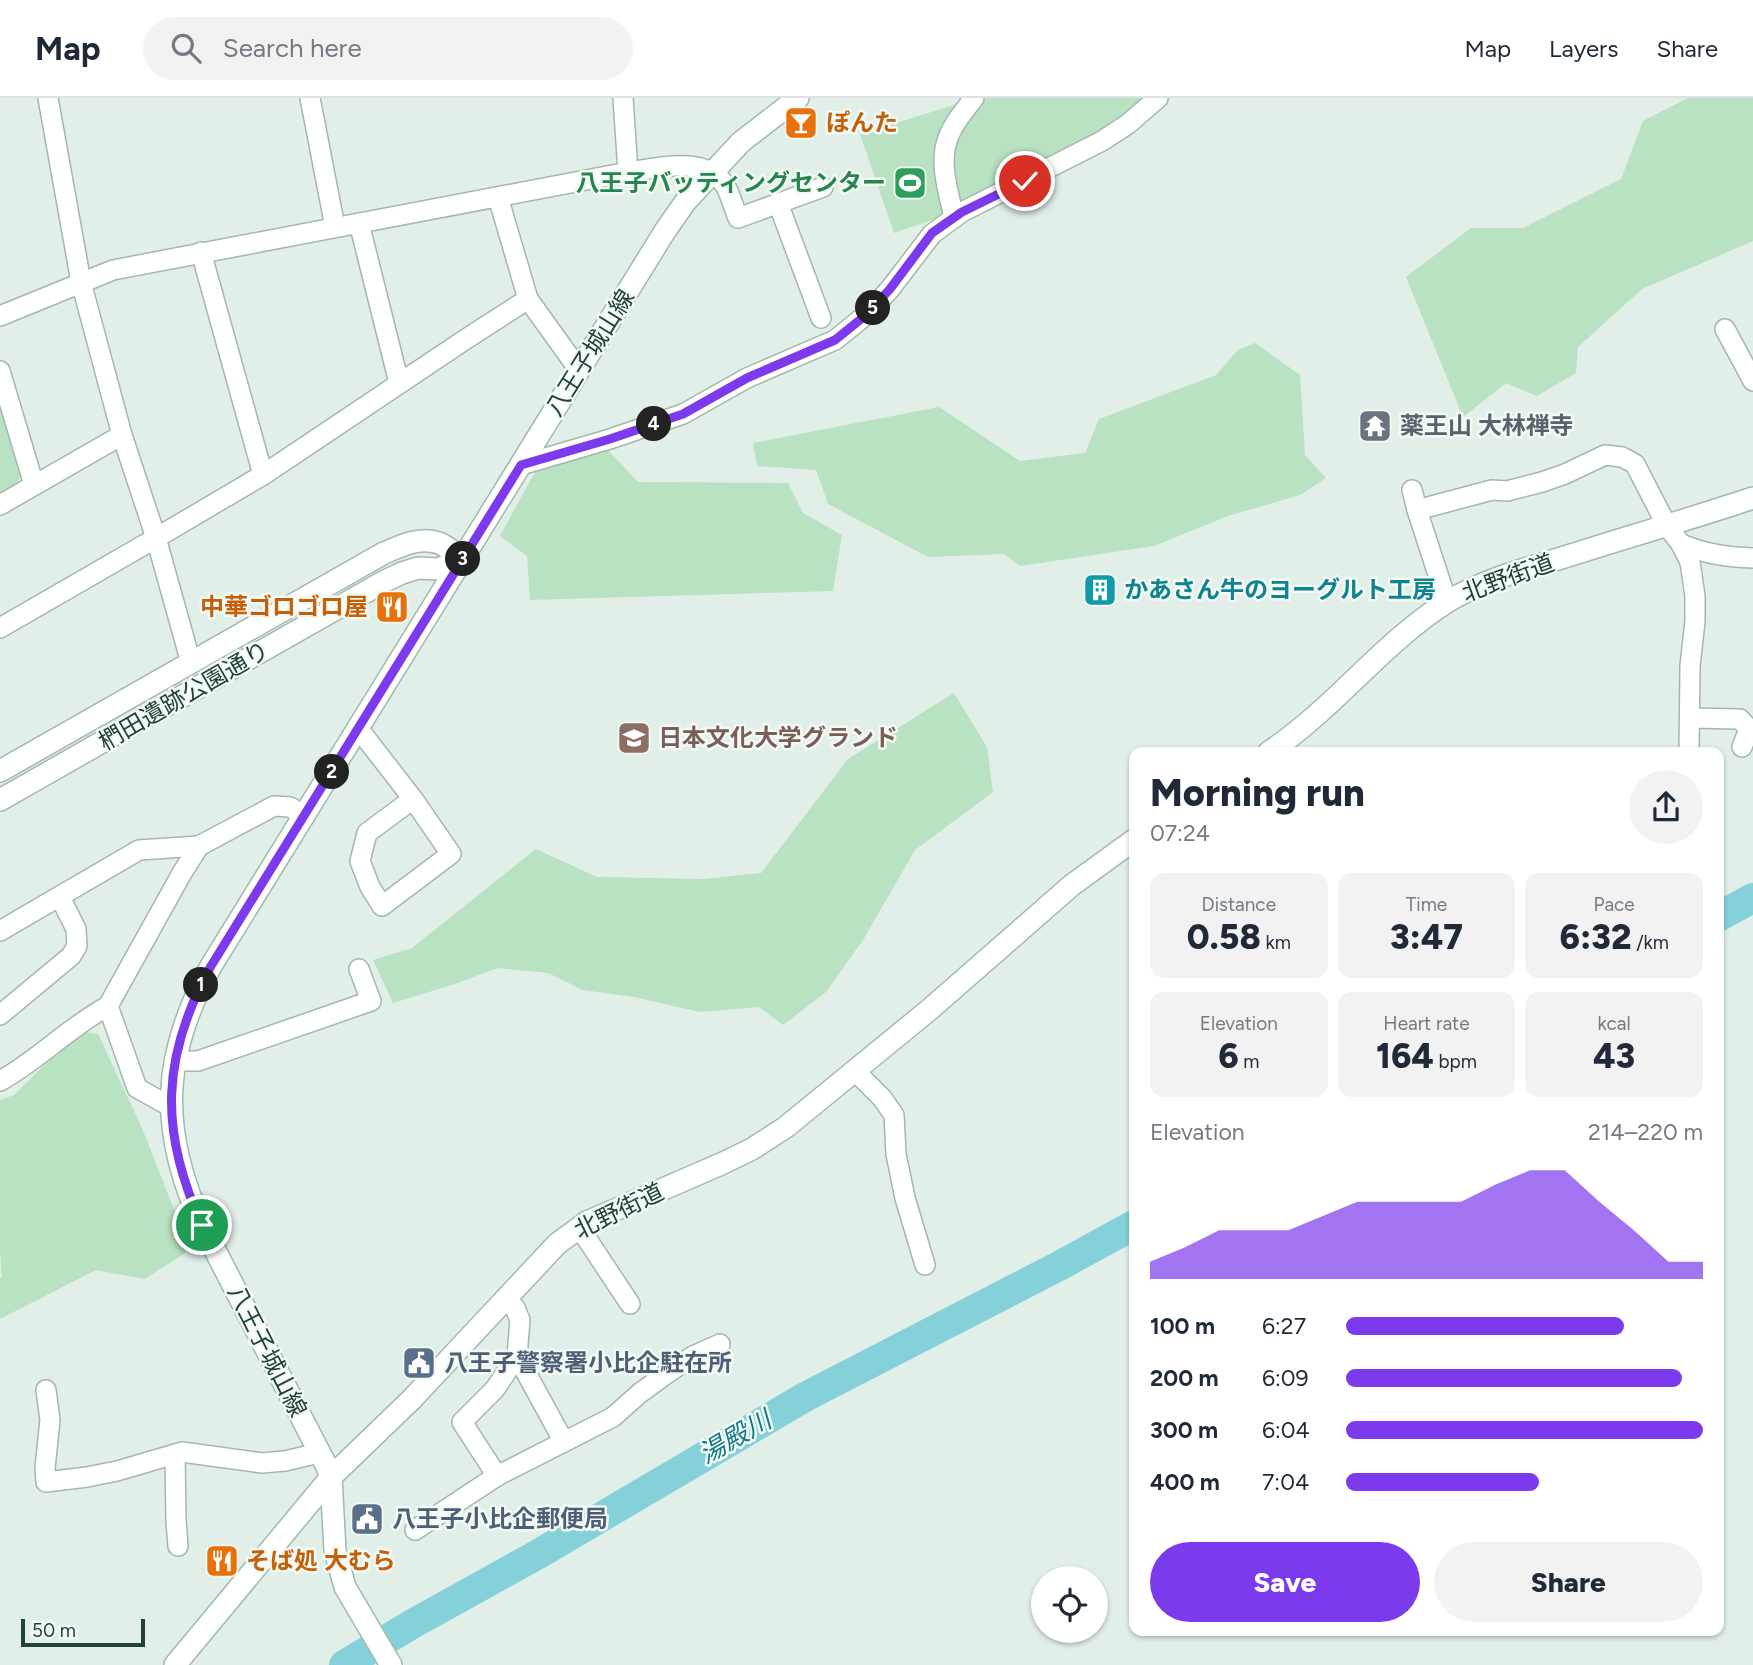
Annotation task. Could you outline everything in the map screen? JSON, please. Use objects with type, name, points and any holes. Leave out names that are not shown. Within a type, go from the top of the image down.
[{"type":"main road","name":"八王子城山線","points":[[391,1665],[345,1587],[338,1566],[331,1477],[190,1198],[180,1171],[171,1107],[175,1061],[184,1026],[198,990],[665,231],[686,201],[741,142],[798,98]]},
{"type":"main road","name":"北野街道","points":[[1276,747],[1300,730],[1404,634],[1447,602],[1464,593],[1496,579],[1753,498]]},
{"type":"main road","name":"椚田遺跡公園通り","points":[[0,771],[401,545],[422,540],[439,543],[463,559]]},
{"type":"main road","name":"椚田遺跡公園通り","points":[[0,800],[384,581],[418,568],[438,569],[463,559]]},
{"type":"main road","name":"北野街道","points":[[175,1665],[331,1477],[412,1399],[557,1244],[579,1227],[609,1211],[752,1149],[799,1117],[991,958],[1072,886],[1129,844]]},
{"type":"street","points":[[47,98],[81,282],[122,435],[156,538],[191,663]]},
{"type":"street","points":[[310,98],[335,227]]},
{"type":"street","points":[[623,98],[628,173]]},
{"type":"street","points":[[954,218],[944,163],[947,140],[974,98]]},
{"type":"street","points":[[521,465],[683,414],[747,378],[835,340],[866,315],[890,289],[932,233],[962,212],[1102,141],[1128,124],[1158,98]]},
{"type":"street","points":[[0,316],[113,270],[628,173],[686,164],[712,172],[725,185],[738,218],[823,187]]},
{"type":"street","points":[[498,197],[528,299],[579,370]]},
{"type":"street","points":[[778,203],[821,318]]},
{"type":"street","points":[[359,223],[399,383]]},
{"type":"street","points":[[201,252],[263,475]]},
{"type":"street","points":[[0,628],[263,475],[528,299]]},
{"type":"street","points":[[1725,330],[1753,381]]},
{"type":"street","points":[[0,371],[34,485]]},
{"type":"street","points":[[0,505],[122,435]]},
{"type":"street","points":[[1417,510],[1492,490],[1507,491],[1542,482],[1605,455],[1622,457],[1635,464],[1667,526],[1681,544],[1690,562],[1695,596],[1695,621],[1690,666],[1689,747]]},
{"type":"street","points":[[1412,490],[1447,602]]},
{"type":"street","points":[[1681,544],[1706,554],[1753,558]]},
{"type":"street","points":[[1690,718],[1740,719],[1749,729],[1742,747]]},
{"type":"street","points":[[358,728],[413,799],[451,854],[382,906],[370,887],[360,861],[367,833],[413,799]]},
{"type":"street","points":[[0,931],[139,850],[199,846],[274,806],[290,807],[305,816]]},
{"type":"street","points":[[0,1082],[90,1016],[108,1006],[199,846]]},
{"type":"street","points":[[0,1015],[71,957],[77,946],[76,929],[60,898]]},
{"type":"street","points":[[175,1061],[198,1061],[371,1000],[359,969]]},
{"type":"street","points":[[108,1006],[137,1088],[171,1107]]},
{"type":"street","points":[[855,1071],[882,1098],[894,1115],[896,1154],[905,1198],[925,1265]]},
{"type":"street","points":[[579,1227],[630,1304]]},
{"type":"street","points":[[497,1476],[463,1422],[495,1389],[517,1356],[519,1313],[505,1298]]},
{"type":"street","points":[[415,1530],[497,1476],[613,1417],[669,1371],[720,1344]]},
{"type":"street","points":[[517,1356],[564,1442]]},
{"type":"street","points":[[47,1390],[51,1420],[45,1468],[46,1482],[107,1473],[182,1452],[262,1463],[319,1453]]},
{"type":"street","points":[[175,1454],[178,1546]]},
{"type":"green space","points":[[986,98],[1151,98],[1126,120],[956,213],[950,149],[969,116]]},
{"type":"green space","points":[[1688,98],[1753,98],[1753,241],[1642,289],[1578,347],[1576,373],[1537,396],[1506,383],[1463,417],[1406,277],[1471,228],[1523,228],[1621,179],[1643,121]]},
{"type":"green space","name":"八王子バッティングセンター","points":[[964,102],[946,126],[947,215],[894,233],[860,134]]},
{"type":"green space","points":[[1255,343],[1300,375],[1305,455],[1326,478],[1300,495],[1228,516],[1154,546],[1020,566],[1004,554],[928,557],[828,504],[816,470],[757,466],[753,443],[939,407],[1020,461],[1085,453],[1099,419],[1216,375],[1238,350]]},
{"type":"green space","points":[[0,402],[20,474],[18,486],[0,496]]},
{"type":"green space","points":[[607,449],[638,482],[788,483],[803,513],[842,535],[833,591],[530,600],[527,556],[500,536],[535,472]]},
{"type":"green space","points":[[954,693],[987,747],[993,792],[915,850],[863,940],[826,992],[783,1025],[759,1007],[700,1012],[634,997],[583,990],[548,973],[498,968],[393,1003],[373,960],[412,948],[536,849],[597,877],[703,879],[761,873],[848,759]]},
{"type":"green space","points":[[78,1031],[98,1034],[142,1128],[190,1250],[145,1279],[96,1270],[0,1319],[0,1100],[14,1095]]},
{"type":"waterway","name":"湯殿川","points":[[1724,914],[1753,898]]},
{"type":"waterway","name":"湯殿川","points":[[344,1665],[805,1397],[1129,1228]]},
{"type":"place","name":"ぽんた","points":[[801,123]]},
{"type":"place","name":"八王子バッティングセンター","points":[[910,183]]},
{"type":"place","name":"薬王山 大林禅寺","points":[[1375,426]]},
{"type":"place","name":"かあさん牛のヨーグルト工房","points":[[1100,590]]},
{"type":"place","name":"中華ゴロゴロ屋","points":[[392,607]]},
{"type":"place","name":"日本文化大学グランド","points":[[634,738]]},
{"type":"place","name":"八王子警察署小比企駐在所","points":[[419,1363]]},
{"type":"place","name":"八王子小比企郵便局","points":[[367,1519]]},
{"type":"place","name":"そば処 大むら","points":[[222,1561]]},
{"type":"route","points":[[202,1225],[180,1171],[171,1107],[177,1046],[187,1016],[211,966],[521,465],[683,414],[747,378],[835,340],[866,315],[890,289],[932,233],[962,212],[1025,181]]}]
